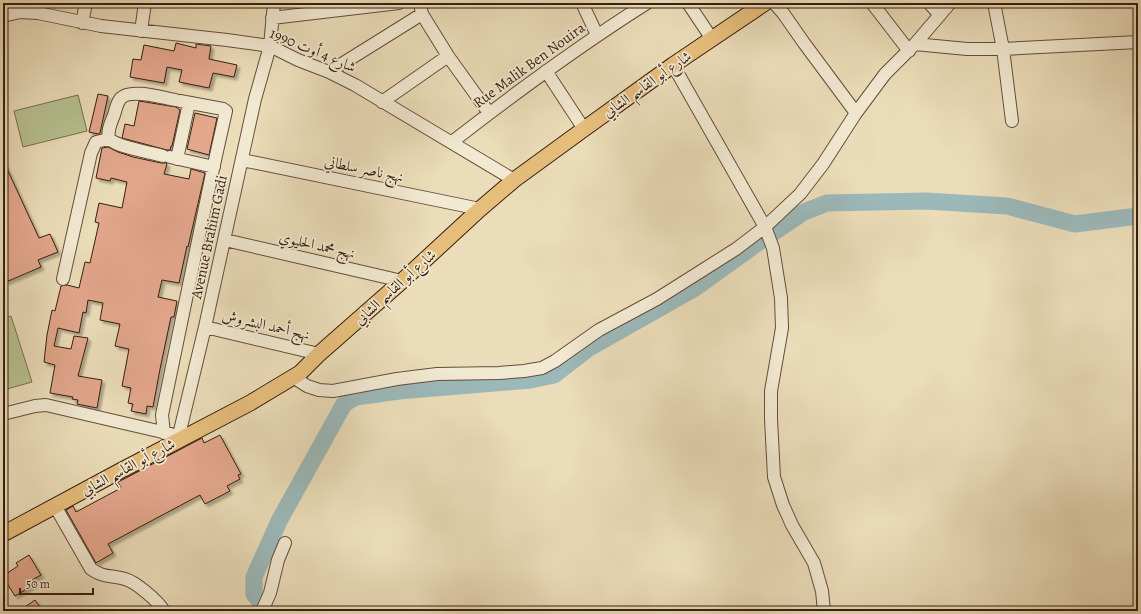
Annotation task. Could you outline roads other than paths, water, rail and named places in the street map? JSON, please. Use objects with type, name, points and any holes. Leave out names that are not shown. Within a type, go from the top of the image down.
[{"type":"main road","name":"شارع أبو القاسم الشابي","points":[[3,534],[182,436],[250,403],[293,377],[514,180],[673,65],[765,3]]},
{"type":"street","points":[[4,16],[8,3]]},
{"type":"street","points":[[82,23],[86,3]]},
{"type":"street","points":[[140,31],[145,3]]},
{"type":"street","name":"Avenue Brahim Gadi","points":[[182,436],[255,99],[270,46],[274,3]]},
{"type":"street","points":[[272,18],[399,3]]},
{"type":"street","points":[[582,3],[597,35]]},
{"type":"street","name":"Rue Malik Ben Nouira","points":[[452,142],[546,71],[597,35],[647,3]]},
{"type":"street","points":[[688,3],[712,39]]},
{"type":"street","points":[[774,3],[783,13],[808,50],[856,113]]},
{"type":"street","points":[[872,3],[912,47],[1003,50],[1138,42]]},
{"type":"street","points":[[929,3],[940,15]]},
{"type":"street","points":[[293,377],[307,386],[319,390],[333,391],[397,379],[437,374],[524,371],[542,368],[555,361],[599,330],[657,299],[766,231],[800,194],[823,164],[856,113],[885,74],[912,47],[950,3]]},
{"type":"street","points":[[994,3],[1003,50],[1012,121]]},
{"type":"street","points":[[329,72],[421,9],[448,56],[489,113]]},
{"type":"street","name":"شارع 4 أوت 1990","points":[[4,16],[20,12],[38,13],[82,23],[270,46],[355,85],[514,180]]},
{"type":"street","points":[[382,102],[448,56]]},
{"type":"street","points":[[673,65],[766,231],[773,248],[781,298],[782,328],[771,391],[774,477],[783,505],[792,525],[814,563],[822,591],[824,611]]},
{"type":"street","points":[[546,71],[584,128]]},
{"type":"street","points":[[109,139],[109,130],[118,101],[126,94],[132,93],[146,95],[223,109],[226,111],[162,415],[164,432]]},
{"type":"street","points":[[170,157],[181,101]]},
{"type":"street","points":[[64,279],[90,153],[96,142],[109,139],[113,142],[133,149],[214,167]]},
{"type":"street","name":"نهج ناصر سلطاني","points":[[242,160],[480,209]]},
{"type":"street","name":"نهج محمد الحليوي","points":[[225,240],[402,281]]},
{"type":"street","name":"نهج أحمد البشروش","points":[[205,328],[319,354]]},
{"type":"street","points":[[3,414],[35,406],[46,405],[182,436]]},
{"type":"street","points":[[55,506],[91,569],[106,576],[131,581],[160,605],[164,611]]},
{"type":"street","points":[[262,611],[270,593],[278,560],[285,543]]},
{"type":"waterway","points":[[267,611],[254,594],[254,577],[279,521],[344,404],[356,397],[399,391],[531,380],[554,375],[589,348],[695,288],[804,212],[827,203],[926,201],[1007,206],[1075,224],[1138,216]]}]
